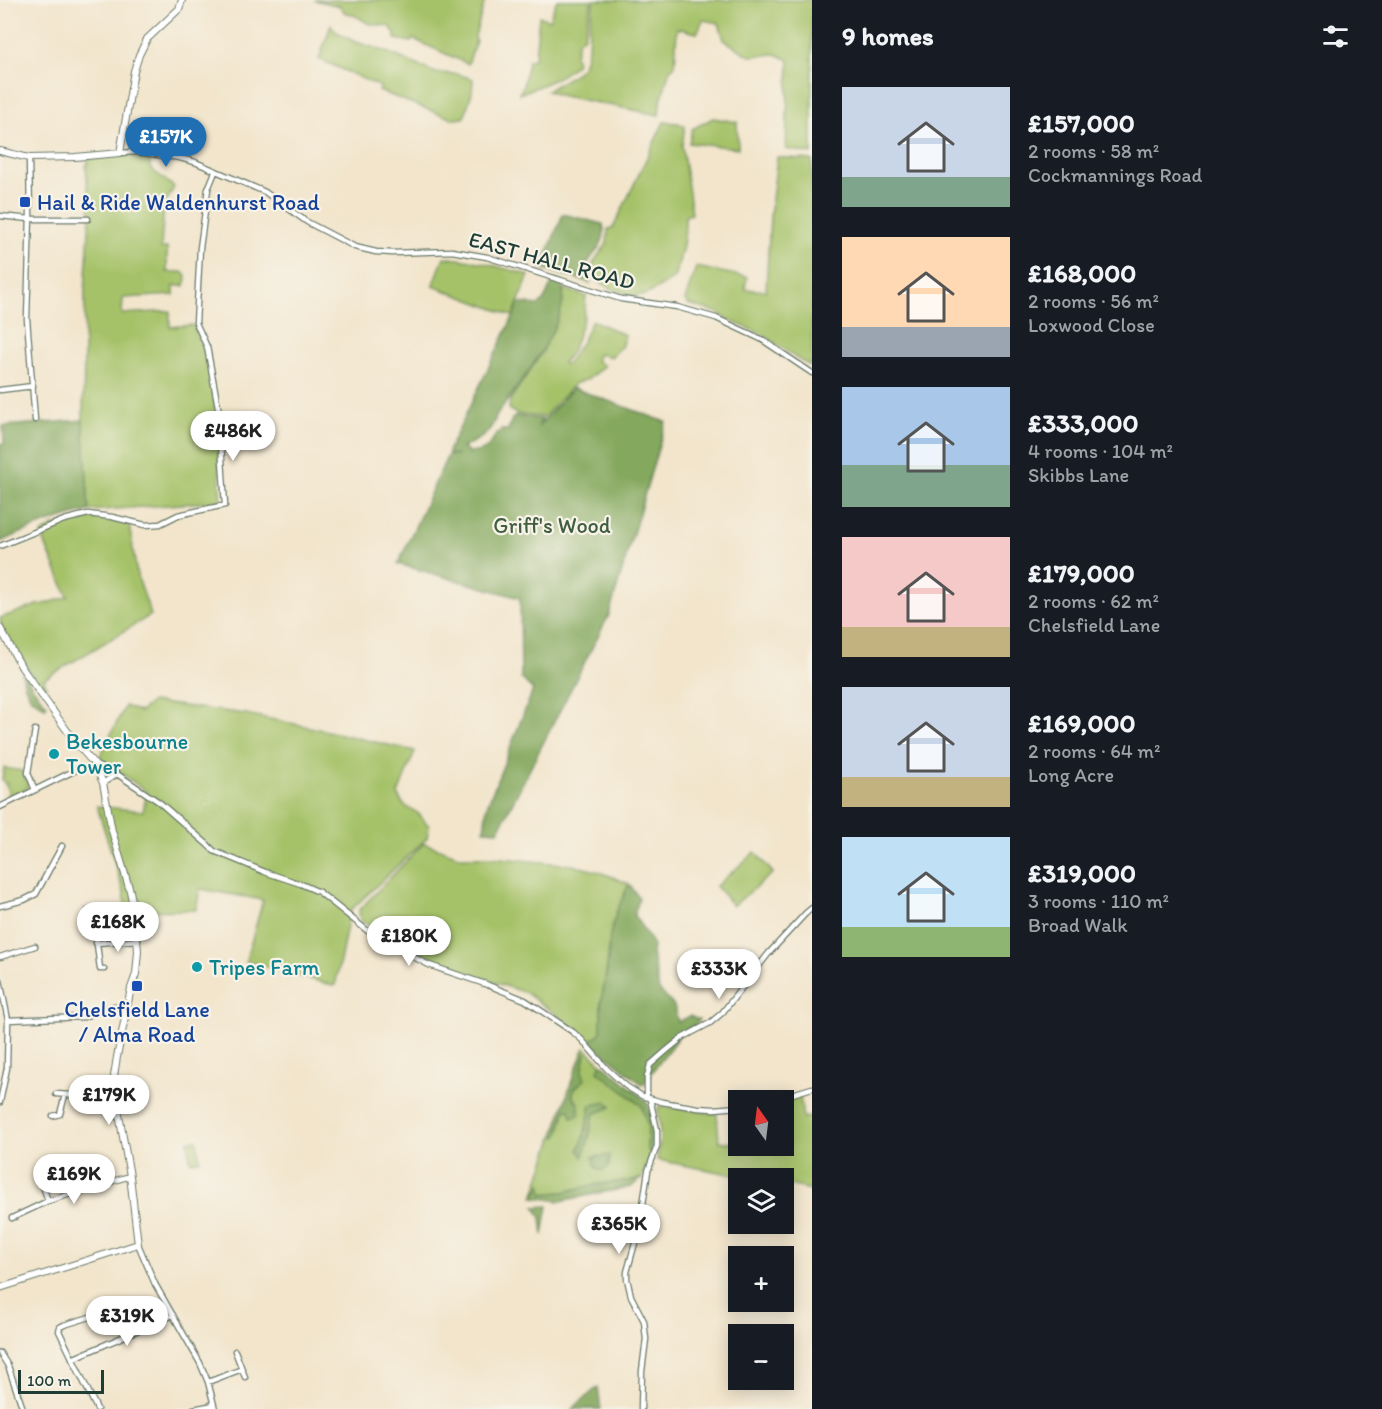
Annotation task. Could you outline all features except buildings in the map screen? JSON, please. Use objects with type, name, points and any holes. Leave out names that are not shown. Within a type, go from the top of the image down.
[{"type":"street","points":[[0,151],[29,158],[120,153],[134,71],[139,55],[147,39],[179,9],[182,0]]},
{"type":"street","name":"EAST HALL ROAD","points":[[120,153],[136,152],[195,162],[265,192],[308,222],[355,247],[393,253],[452,251],[496,260],[621,299],[677,306],[716,318],[761,339],[812,373]]},
{"type":"street","points":[[29,158],[27,319],[35,420]]},
{"type":"street","points":[[0,546],[64,520],[88,514],[145,525],[160,524],[178,515],[225,505],[219,412],[207,347],[196,322],[200,248],[208,189],[215,172]]},
{"type":"street","points":[[0,216],[30,219],[88,219]]},
{"type":"street","points":[[0,390],[33,386]]},
{"type":"street","points":[[0,628],[29,677],[95,765],[103,783],[112,831],[130,891],[138,940],[136,974],[115,1066],[116,1098],[130,1176],[138,1244],[155,1284],[200,1363],[208,1382],[214,1407],[193,1409]]},
{"type":"street","points":[[34,790],[28,773],[35,730]]},
{"type":"street","points":[[95,765],[117,774],[159,802],[214,851],[319,892],[354,920],[398,949],[429,965],[512,994],[536,1007],[582,1040],[607,1069],[626,1086],[648,1098],[706,1109],[728,1108]]},
{"type":"street","points":[[0,807],[80,768]]},
{"type":"street","points":[[103,783],[117,774]]},
{"type":"street","points":[[0,906],[24,900],[36,894],[62,846]]},
{"type":"street","points":[[641,1409],[646,1339],[644,1322],[631,1296],[627,1272],[640,1225],[648,1171],[657,1146],[657,1130],[647,1094],[648,1070],[650,1065],[682,1038],[710,1023],[722,1013],[769,953],[812,908]]},
{"type":"street","points":[[88,911],[93,911],[100,969],[104,969]]},
{"type":"street","points":[[96,943],[138,940]]},
{"type":"street","points":[[0,957],[35,946]]},
{"type":"street","points":[[0,980],[8,1020],[7,1068],[0,1102]]},
{"type":"street","points":[[8,1020],[84,1017],[114,1006],[127,1010]]},
{"type":"street","points":[[794,1093],[812,1088]]},
{"type":"street","points":[[56,1094],[116,1098]]},
{"type":"street","points":[[53,1116],[60,1114],[65,1095]]},
{"type":"street","points":[[37,1168],[48,1201]]},
{"type":"street","points":[[12,1218],[48,1201],[130,1176]]},
{"type":"street","points":[[0,1288],[138,1244]]},
{"type":"street","points":[[97,1409],[58,1331],[64,1325],[104,1313]]},
{"type":"street","points":[[72,1359],[174,1315]]},
{"type":"street","points":[[235,1351],[245,1377]]},
{"type":"street","points":[[0,1353],[8,1366],[23,1409]]},
{"type":"street","points":[[208,1382],[242,1369]]},
{"type":"green space","points":[[314,0],[452,0],[454,3],[456,0],[485,0],[475,36],[476,41],[468,64],[413,39],[411,42],[395,39],[390,26],[369,24],[344,12],[340,6]]},
{"type":"green space","points":[[557,0],[592,0],[584,36],[578,41],[575,55],[577,63],[557,78],[519,94],[528,61],[535,58],[539,16],[549,20]]},
{"type":"green space","points":[[594,0],[812,0],[812,154],[786,149],[789,60],[776,54],[750,56],[724,40],[719,23],[703,20],[697,33],[677,28],[675,66],[670,69],[659,115],[547,91],[583,66],[588,49]]},
{"type":"green space","points":[[331,25],[335,31],[353,41],[387,52],[436,73],[457,74],[473,79],[472,92],[464,118],[453,119],[379,91],[381,87],[319,59]]},
{"type":"green space","points":[[713,118],[737,122],[738,148],[689,143],[692,129]]},
{"type":"green space","points":[[664,122],[685,126],[682,146],[692,214],[685,216],[683,248],[674,278],[648,294],[630,294],[596,280],[591,276],[592,266],[607,244],[608,229],[613,228]]},
{"type":"green space","points":[[129,155],[150,158],[150,168],[174,187],[164,206],[161,248],[167,248],[167,272],[182,272],[186,276],[185,286],[174,286],[174,295],[123,298],[122,314],[170,311],[170,327],[193,325],[208,359],[216,410],[221,501],[89,511],[83,420],[85,291],[90,215],[86,167],[89,158]]},
{"type":"green space","points":[[777,157],[812,160],[812,367],[762,334],[716,312],[688,304],[685,300],[696,267],[747,277],[745,289],[766,291],[770,217]]},
{"type":"green space","points":[[563,214],[603,224],[602,242],[586,267],[590,283],[541,268]]},
{"type":"green space","points":[[444,257],[485,263],[529,275],[513,316],[433,286]]},
{"type":"green space","name":"Griff's Wood","points":[[555,280],[561,282],[563,296],[560,313],[542,351],[490,428],[483,436],[462,448],[468,453],[487,448],[501,430],[508,430],[512,419],[516,416],[542,419],[538,427],[573,388],[666,422],[609,615],[498,831],[484,830],[487,806],[533,690],[521,678],[520,598],[398,564],[448,455],[458,455],[449,454],[448,451],[518,303],[539,305]]},
{"type":"green space","points":[[564,289],[586,296],[584,317],[573,349],[563,363],[566,365],[582,342],[592,320],[625,335],[621,347],[611,357],[599,354],[596,360],[604,366],[588,379],[574,384],[544,417],[516,414],[509,409],[510,400],[544,350],[556,320]]},
{"type":"green space","points":[[83,420],[89,511],[44,524],[0,542],[0,444],[4,444],[3,426]]},
{"type":"green space","points":[[97,517],[129,524],[137,575],[151,615],[44,679],[46,687],[43,689],[11,643],[1,625],[0,618],[68,597],[41,534],[53,526]]},
{"type":"green space","points":[[22,673],[47,705],[45,707],[31,698],[25,687]]},
{"type":"green space","points":[[152,702],[246,714],[415,751],[398,794],[404,804],[419,814],[429,826],[427,838],[350,911],[335,986],[246,961],[263,900],[200,889],[196,910],[126,911],[124,893],[97,806],[143,811],[146,791],[99,758],[125,706],[140,712]]},
{"type":"green space","points":[[4,768],[22,771],[28,784],[27,789],[10,797],[7,784],[2,779]]},
{"type":"green space","points":[[424,843],[461,857],[490,857],[572,865],[600,872],[629,884],[616,913],[601,1002],[601,1032],[590,1042],[584,1035],[526,993],[459,970],[392,939],[360,920],[359,910]]},
{"type":"green space","points":[[755,852],[773,873],[733,906],[716,886]]},
{"type":"green space","points":[[629,884],[639,898],[634,916],[653,946],[652,954],[659,990],[674,1006],[678,1022],[690,1016],[699,1020],[695,1026],[681,1033],[643,1085],[590,1042],[601,1032],[601,1002],[610,935],[616,913]]},
{"type":"green space","points":[[585,1048],[601,1063],[598,1071],[641,1105],[648,1125],[647,1149],[651,1154],[641,1179],[543,1194],[541,1185],[533,1197],[554,1135],[557,1136],[566,1109],[570,1110],[574,1089],[586,1054],[583,1052]],"holes":[[[591,1105],[610,1107],[594,1114],[579,1150]]]},
{"type":"green space","points":[[583,1052],[586,1054],[582,1071],[585,1079],[574,1089],[572,1096],[579,1104],[579,1115],[572,1117],[570,1110],[566,1109],[558,1137],[554,1135]]},
{"type":"green space","points":[[601,1063],[647,1103],[653,1128],[651,1154],[647,1149],[648,1125],[641,1105],[598,1071]]},
{"type":"green space","points":[[800,1096],[803,1118],[812,1116],[812,1190],[794,1186],[794,1168],[728,1168],[728,1174],[657,1160],[660,1136],[658,1107],[661,1106],[717,1114],[719,1141],[728,1142],[728,1156],[794,1156],[794,1097]]},
{"type":"green space","points":[[607,1102],[611,1107],[594,1114],[583,1157],[579,1150],[591,1105]]},
{"type":"green space","points":[[197,1140],[200,1160],[190,1161],[188,1141]]},
{"type":"green space","points":[[610,1155],[609,1166],[602,1171],[595,1167],[593,1157]]},
{"type":"green space","points":[[641,1179],[631,1187],[560,1201],[533,1197],[541,1184],[543,1194]]},
{"type":"green space","points":[[548,1206],[543,1235],[541,1218],[535,1207]]},
{"type":"green space","points":[[598,1387],[601,1409],[572,1409]]},
{"type":"place","name":"Hail & Ride Waldenhurst Road","points":[[25,202]]},
{"type":"place","name":"Bekesbourne Tower","points":[[54,754]]},
{"type":"place","name":"Tripes Farm","points":[[197,967]]},
{"type":"place","name":"Chelsfield Lane / Alma Road","points":[[137,986]]}]
